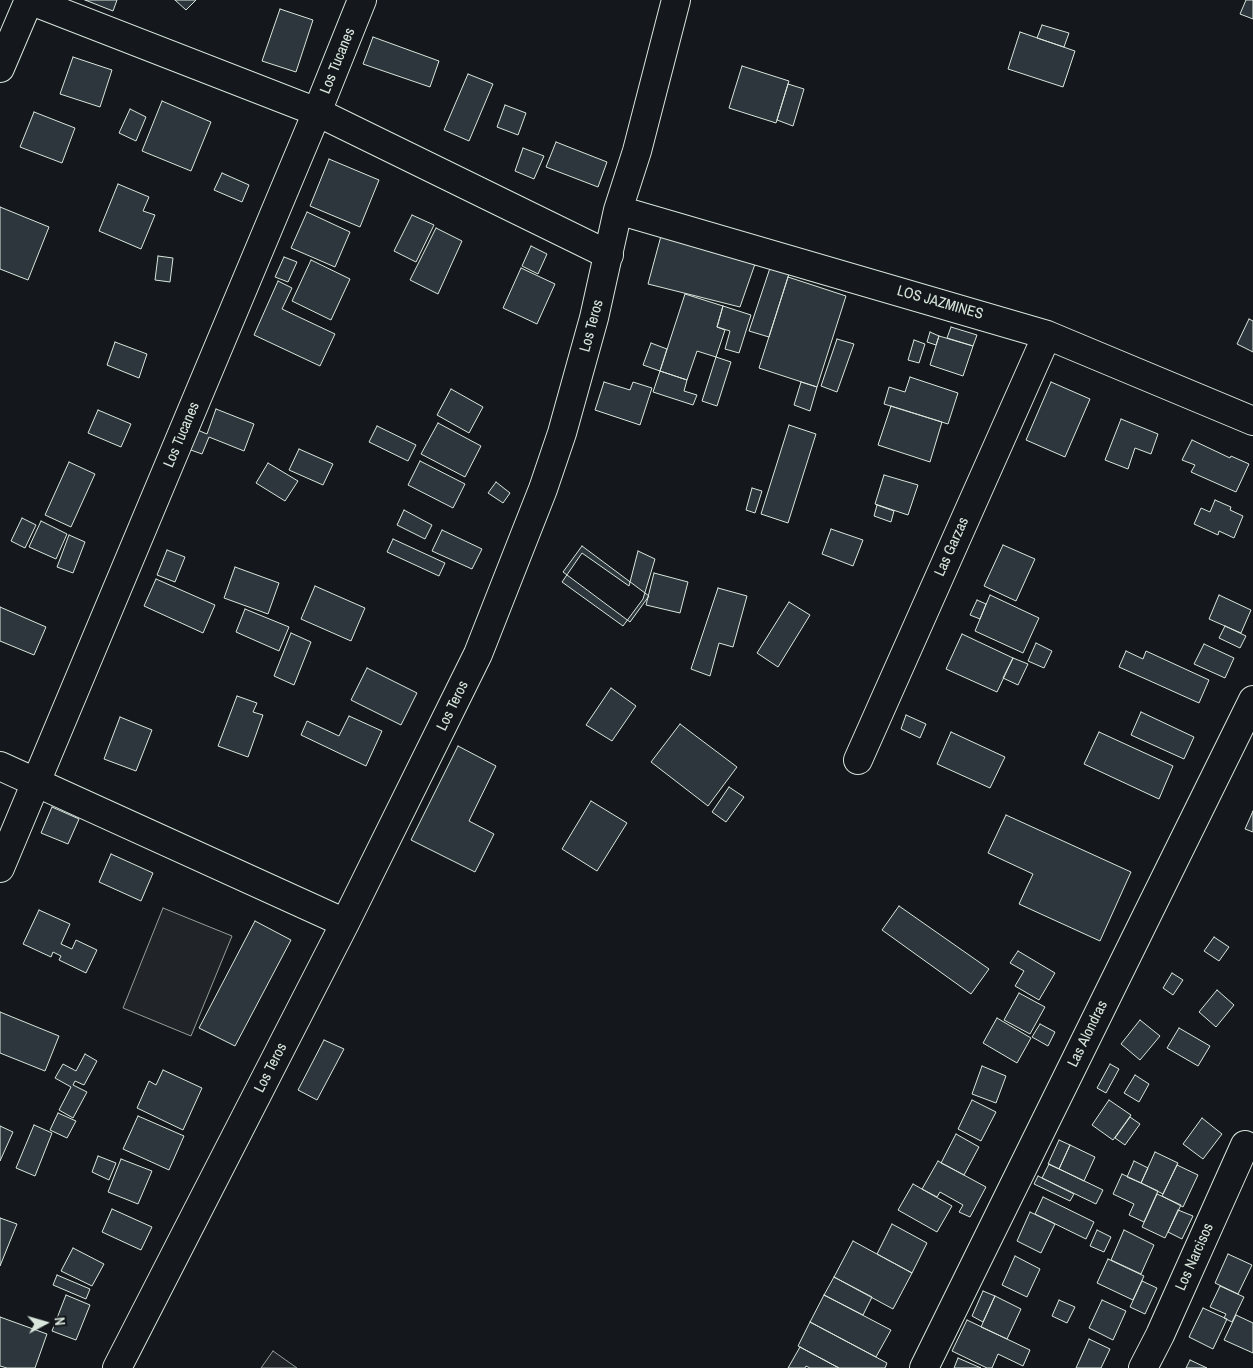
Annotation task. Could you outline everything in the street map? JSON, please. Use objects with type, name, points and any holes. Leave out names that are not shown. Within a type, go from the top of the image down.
[{"type":"street","points":[[0,68],[29,0],[317,112],[610,255]]},
{"type":"street","name":"Los Tucanes","points":[[0,868],[317,112],[362,0]]},
{"type":"street","name":"Los Teros","points":[[118,1368],[345,923],[478,654],[543,489],[578,379],[610,255],[618,210],[637,151],[676,0]]},
{"type":"street","name":"LOS JAZMINES","points":[[618,210],[1047,335],[1253,421]]},
{"type":"street","name":"Las Garzas","points":[[858,760],[1047,335]]},
{"type":"street","name":"Las Alondras","points":[[924,1368],[1253,700]]},
{"type":"street","points":[[0,766],[345,923]]},
{"type":"street","name":"Los Narcisos","points":[[1143,1368],[1160,1335],[1246,1145]]},
{"type":"shaded area","points":[[163,908],[232,936],[191,1036],[123,1008]]},
{"type":"shaded area","points":[[273,1351],[297,1368],[261,1368]]},
{"type":"building","points":[[85,0],[117,0],[113,11]]},
{"type":"building","points":[[175,0],[196,0],[186,10]]},
{"type":"building","points":[[1246,0],[1253,0],[1253,19],[1240,14]]},
{"type":"building","points":[[280,9],[313,20],[296,72],[262,61]]},
{"type":"building","points":[[1042,25],[1069,33],[1064,47],[1037,38]]},
{"type":"building","points":[[1020,32],[1075,51],[1063,87],[1008,69]]},
{"type":"building","points":[[373,37],[439,61],[430,87],[363,64]]},
{"type":"building","points":[[73,57],[112,70],[100,107],[60,94]]},
{"type":"building","points":[[742,66],[789,81],[776,123],[729,108]]},
{"type":"building","points":[[468,74],[493,84],[469,141],[444,130]]},
{"type":"building","points":[[788,84],[804,89],[793,126],[777,120]]},
{"type":"building","points":[[162,101],[211,122],[191,171],[142,151]]},
{"type":"building","points":[[505,105],[526,113],[518,135],[497,127]]},
{"type":"building","points":[[130,109],[146,117],[136,141],[119,133]]},
{"type":"building","points":[[34,112],[75,128],[62,163],[20,147]]},
{"type":"building","points":[[556,142],[607,162],[598,187],[546,167]]},
{"type":"building","points":[[523,148],[544,156],[534,179],[515,171]]},
{"type":"building","points":[[329,159],[379,180],[360,227],[310,206]]},
{"type":"building","points":[[222,173],[249,185],[242,202],[214,190]]},
{"type":"building","points":[[118,184],[149,197],[143,211],[155,215],[141,249],[99,231]]},
{"type":"building","points":[[0,207],[49,227],[28,280],[0,269]]},
{"type":"building","points":[[307,212],[350,232],[335,267],[291,248]]},
{"type":"building","points":[[412,215],[434,225],[416,262],[394,251]]},
{"type":"building","points":[[436,228],[462,241],[438,294],[410,280]]},
{"type":"building","points":[[661,236],[755,264],[740,307],[648,284]]},
{"type":"building","points":[[531,246],[547,254],[538,274],[522,266]]},
{"type":"building","points":[[158,256],[173,258],[170,282],[155,280]]},
{"type":"building","points":[[284,257],[297,262],[288,282],[275,277]]},
{"type":"building","points":[[311,260],[350,279],[331,320],[292,301]]},
{"type":"building","points":[[521,268],[555,284],[537,324],[503,308]]},
{"type":"building","points":[[770,268],[789,274],[769,337],[749,331]]},
{"type":"building","points":[[788,277],[846,296],[817,387],[759,368]]},
{"type":"building","points":[[278,281],[292,288],[282,309],[335,334],[320,366],[254,335]]},
{"type":"building","points":[[685,294],[723,306],[717,327],[725,330],[716,357],[697,351],[687,380],[660,371]]},
{"type":"building","points":[[723,306],[751,315],[739,353],[725,349],[730,331],[717,327]]},
{"type":"building","points":[[1249,319],[1253,321],[1253,352],[1237,344]]},
{"type":"building","points":[[951,327],[977,335],[973,346],[947,338]]},
{"type":"building","points":[[930,332],[939,336],[936,345],[927,342]]},
{"type":"building","points":[[939,336],[973,346],[963,376],[930,365]]},
{"type":"building","points":[[837,339],[854,344],[837,392],[821,386]]},
{"type":"building","points":[[914,340],[925,344],[919,363],[908,360]]},
{"type":"building","points":[[115,342],[147,354],[139,378],[107,365]]},
{"type":"building","points":[[651,343],[667,349],[660,371],[643,365]]},
{"type":"building","points":[[716,357],[731,362],[717,406],[702,401]]},
{"type":"building","points":[[660,371],[687,380],[684,391],[697,395],[693,405],[653,392]]},
{"type":"building","points":[[910,377],[958,393],[948,424],[884,404],[889,387],[905,392]]},
{"type":"building","points":[[604,382],[630,390],[633,382],[652,388],[640,425],[595,410]]},
{"type":"building","points":[[801,382],[817,387],[810,411],[794,405]]},
{"type":"building","points":[[1051,382],[1090,399],[1065,457],[1026,440]]},
{"type":"building","points":[[451,389],[483,407],[469,433],[437,415]]},
{"type":"building","points":[[891,406],[942,422],[930,462],[878,445]]},
{"type":"building","points":[[216,409],[254,424],[244,451],[209,437],[202,454],[188,449],[195,429],[207,434]]},
{"type":"building","points":[[98,410],[131,424],[121,447],[88,433]]},
{"type":"building","points":[[1121,419],[1158,434],[1151,454],[1135,448],[1128,469],[1105,460]]},
{"type":"building","points":[[438,423],[481,446],[465,477],[421,454]]},
{"type":"building","points":[[789,425],[816,434],[788,523],[761,514]]},
{"type":"building","points":[[377,426],[416,445],[408,461],[369,442]]},
{"type":"building","points":[[1192,440],[1230,458],[1231,456],[1249,464],[1236,492],[1191,472],[1195,465],[1182,460]]},
{"type":"building","points":[[299,449],[333,464],[323,485],[289,470]]},
{"type":"building","points":[[420,461],[465,484],[453,508],[408,485]]},
{"type":"building","points":[[69,462],[95,474],[71,527],[45,515]]},
{"type":"building","points":[[268,463],[298,481],[285,501],[256,483]]},
{"type":"building","points":[[884,475],[918,485],[908,515],[875,504]]},
{"type":"building","points":[[496,482],[510,493],[503,503],[488,493]]},
{"type":"building","points":[[752,488],[762,491],[755,513],[746,510]]},
{"type":"building","points":[[1215,500],[1231,507],[1230,510],[1243,516],[1234,538],[1219,531],[1218,535],[1194,524],[1201,508],[1210,512]]},
{"type":"building","points":[[877,505],[894,511],[891,522],[874,516]]},
{"type":"building","points":[[404,510],[432,525],[425,539],[397,525]]},
{"type":"building","points":[[22,518],[36,525],[25,548],[11,541]]},
{"type":"building","points":[[41,521],[67,534],[56,559],[29,547]]},
{"type":"building","points":[[831,529],[863,540],[853,566],[822,554]]},
{"type":"building","points":[[442,530],[482,549],[472,569],[432,551]]},
{"type":"building","points":[[69,535],[85,542],[73,573],[57,567]]},
{"type":"building","points":[[393,539],[445,563],[439,576],[387,552]]},
{"type":"building","points":[[1003,545],[1035,559],[1016,601],[984,586]]},
{"type":"building","points":[[582,546],[649,596],[630,622],[563,572]]},
{"type":"building","points":[[167,550],[185,557],[175,582],[157,575]]},
{"type":"building","points":[[638,551],[655,559],[643,599],[623,626],[562,582],[582,553],[629,586]]},
{"type":"building","points":[[235,567],[279,583],[268,614],[224,598]]},
{"type":"building","points":[[654,573],[688,582],[680,613],[646,605]]},
{"type":"building","points":[[156,579],[215,605],[203,633],[144,606]]},
{"type":"building","points":[[315,586],[365,608],[351,641],[301,619]]},
{"type":"building","points":[[718,588],[747,596],[733,647],[719,643],[710,676],[691,669]]},
{"type":"building","points":[[990,595],[1039,618],[1023,653],[975,631]]},
{"type":"building","points":[[1219,595],[1251,610],[1241,633],[1209,619]]},
{"type":"building","points":[[977,600],[986,604],[980,619],[970,615]]},
{"type":"building","points":[[789,602],[810,615],[778,667],[757,653]]},
{"type":"building","points":[[0,607],[46,627],[34,655],[0,641]]},
{"type":"building","points":[[245,609],[289,627],[279,651],[236,632]]},
{"type":"building","points":[[1225,626],[1246,636],[1240,648],[1219,638]]},
{"type":"building","points":[[291,633],[311,642],[294,685],[274,676]]},
{"type":"building","points":[[962,634],[1013,658],[997,692],[946,669]]},
{"type":"building","points":[[1036,643],[1052,651],[1044,668],[1028,661]]},
{"type":"building","points":[[1204,644],[1234,658],[1225,678],[1194,664]]},
{"type":"building","points":[[1126,651],[1143,659],[1146,651],[1209,680],[1199,703],[1119,667]]},
{"type":"building","points":[[1013,658],[1028,664],[1018,685],[1003,678]]},
{"type":"building","points":[[367,668],[417,693],[401,725],[351,700]]},
{"type":"building","points":[[611,688],[636,706],[612,741],[586,725]]},
{"type":"building","points":[[237,696],[257,703],[253,712],[263,715],[248,757],[218,746]]},
{"type":"building","points":[[1141,712],[1194,737],[1184,759],[1131,735]]},
{"type":"building","points":[[906,715],[926,724],[920,738],[901,729]]},
{"type":"building","points":[[349,716],[382,731],[366,766],[301,735],[307,721],[339,736]]},
{"type":"building","points":[[120,717],[152,730],[136,771],[104,759]]},
{"type":"building","points":[[680,724],[737,767],[708,806],[651,762]]},
{"type":"building","points":[[951,732],[1005,757],[990,788],[937,764]]},
{"type":"building","points":[[1099,732],[1173,766],[1159,799],[1084,764]]},
{"type":"building","points":[[458,746],[496,766],[469,821],[494,834],[475,872],[411,840]]},
{"type":"building","points":[[729,787],[744,797],[726,822],[712,812]]},
{"type":"building","points":[[591,801],[627,823],[597,871],[562,849]]},
{"type":"building","points":[[52,807],[79,819],[68,844],[41,833]]},
{"type":"building","points":[[1253,811],[1253,832],[1245,829]]},
{"type":"building","points":[[1006,815],[1131,872],[1100,941],[1019,904],[1033,874],[988,853]]},
{"type":"building","points":[[111,854],[153,873],[141,901],[99,882]]},
{"type":"building","points":[[899,906],[989,969],[971,994],[882,930]]},
{"type":"building","points":[[39,910],[70,924],[61,944],[72,949],[76,940],[97,950],[86,973],[59,960],[61,956],[53,952],[51,957],[23,944]]},
{"type":"building","points":[[255,921],[291,940],[235,1046],[199,1028]]},
{"type":"building","points":[[1214,937],[1229,947],[1219,961],[1204,951]]},
{"type":"building","points":[[1018,951],[1055,973],[1039,1000],[1015,986],[1024,971],[1010,963]]},
{"type":"building","points":[[1172,973],[1183,980],[1173,995],[1163,988]]},
{"type":"building","points":[[1217,990],[1234,1005],[1216,1027],[1199,1012]]},
{"type":"building","points":[[1019,993],[1045,1007],[1030,1034],[1004,1020]]},
{"type":"building","points":[[0,1012],[59,1036],[45,1071],[0,1053]]},
{"type":"building","points":[[997,1018],[1031,1038],[1017,1063],[983,1043]]},
{"type":"building","points":[[1140,1020],[1160,1036],[1140,1060],[1121,1044]]},
{"type":"building","points":[[1040,1024],[1055,1032],[1048,1046],[1032,1037]]},
{"type":"building","points":[[1179,1028],[1210,1046],[1198,1066],[1167,1048]]},
{"type":"building","points":[[324,1040],[344,1049],[317,1100],[298,1090]]},
{"type":"building","points":[[85,1054],[97,1061],[84,1085],[75,1081],[73,1085],[87,1092],[73,1118],[59,1110],[71,1087],[55,1078],[63,1064],[76,1071]]},
{"type":"building","points":[[1110,1064],[1119,1069],[1106,1093],[1097,1088]]},
{"type":"building","points":[[982,1066],[1006,1076],[996,1103],[972,1094]]},
{"type":"building","points":[[163,1070],[202,1088],[183,1130],[137,1108],[149,1081],[156,1085]]},
{"type":"building","points":[[1135,1075],[1149,1084],[1139,1102],[1124,1093]]},
{"type":"building","points":[[972,1100],[996,1112],[981,1141],[958,1129]]},
{"type":"building","points":[[1109,1100],[1131,1115],[1113,1140],[1092,1125]]},
{"type":"building","points":[[58,1113],[76,1121],[67,1138],[50,1130]]},
{"type":"building","points":[[138,1116],[184,1136],[169,1170],[123,1149]]},
{"type":"building","points":[[1130,1117],[1140,1124],[1125,1145],[1115,1138]]},
{"type":"building","points":[[1202,1118],[1222,1134],[1203,1159],[1183,1144]]},
{"type":"building","points":[[34,1125],[52,1133],[35,1176],[16,1168]]},
{"type":"building","points":[[0,1126],[13,1132],[0,1161]]},
{"type":"building","points":[[956,1134],[979,1147],[964,1175],[941,1163]]},
{"type":"building","points":[[1059,1140],[1070,1145],[1059,1169],[1048,1164]]},
{"type":"building","points":[[1070,1145],[1095,1157],[1084,1181],[1059,1169]]},
{"type":"building","points":[[1155,1152],[1178,1163],[1163,1194],[1141,1183]]},
{"type":"building","points":[[98,1156],[116,1163],[109,1180],[92,1172]]},
{"type":"building","points":[[121,1159],[152,1171],[138,1204],[108,1192]]},
{"type":"building","points":[[938,1161],[986,1187],[970,1217],[959,1212],[963,1205],[940,1192],[937,1197],[922,1189]]},
{"type":"building","points":[[1134,1161],[1148,1168],[1141,1183],[1127,1177]]},
{"type":"building","points":[[1049,1164],[1103,1190],[1096,1204],[1042,1178]]},
{"type":"building","points":[[1177,1165],[1198,1175],[1183,1207],[1162,1196]]},
{"type":"building","points":[[1122,1174],[1158,1191],[1144,1222],[1129,1215],[1134,1204],[1113,1194]]},
{"type":"building","points":[[1038,1176],[1074,1194],[1070,1201],[1034,1184]]},
{"type":"building","points":[[913,1184],[952,1206],[937,1232],[898,1210]]},
{"type":"building","points":[[1157,1194],[1181,1205],[1165,1238],[1142,1227]]},
{"type":"building","points":[[1043,1197],[1094,1222],[1086,1239],[1035,1214]]},
{"type":"building","points":[[112,1209],[152,1227],[141,1250],[102,1232]]},
{"type":"building","points":[[1178,1210],[1193,1216],[1182,1239],[1168,1232]]},
{"type":"building","points":[[1030,1212],[1055,1224],[1041,1253],[1017,1241]]},
{"type":"building","points":[[0,1218],[17,1224],[0,1266]]},
{"type":"building","points":[[892,1224],[927,1243],[912,1273],[877,1254]]},
{"type":"building","points":[[1097,1230],[1111,1237],[1104,1252],[1090,1246]]},
{"type":"building","points":[[1124,1230],[1154,1245],[1141,1274],[1111,1260]]},
{"type":"building","points":[[853,1241],[912,1273],[893,1309],[834,1277]]},
{"type":"building","points":[[73,1248],[104,1264],[92,1286],[61,1271]]},
{"type":"building","points":[[1228,1254],[1252,1265],[1238,1294],[1215,1283]]},
{"type":"building","points":[[1015,1256],[1040,1269],[1027,1297],[1002,1285]]},
{"type":"building","points":[[1108,1259],[1144,1276],[1133,1300],[1097,1283]]},
{"type":"building","points":[[57,1275],[90,1289],[86,1299],[53,1285]]},
{"type":"building","points":[[834,1277],[872,1297],[863,1315],[824,1295]]},
{"type":"building","points":[[1142,1281],[1157,1288],[1145,1314],[1130,1307]]},
{"type":"building","points":[[1220,1286],[1244,1297],[1232,1322],[1224,1318],[1226,1314],[1210,1307]]},
{"type":"building","points":[[983,1291],[995,1296],[983,1322],[972,1316]]},
{"type":"building","points":[[66,1295],[90,1305],[76,1340],[52,1331]]},
{"type":"building","points":[[824,1295],[891,1330],[876,1357],[810,1322]]},
{"type":"building","points":[[995,1296],[1021,1309],[1007,1339],[981,1327]]},
{"type":"building","points":[[1059,1300],[1075,1307],[1067,1323],[1052,1316]]},
{"type":"building","points":[[1102,1300],[1126,1311],[1113,1340],[1089,1328]]},
{"type":"building","points":[[1203,1308],[1227,1319],[1213,1349],[1189,1337]]},
{"type":"building","points":[[1236,1315],[1253,1323],[1253,1353],[1224,1340]]},
{"type":"building","points":[[0,1317],[47,1334],[35,1368],[7,1368],[0,1366]]},
{"type":"building","points":[[967,1320],[1030,1350],[1023,1366],[998,1354],[992,1368],[987,1368],[952,1351]]},
{"type":"building","points":[[810,1322],[887,1363],[885,1368],[839,1368],[798,1346]]},
{"type":"building","points":[[1089,1339],[1110,1349],[1101,1368],[1076,1368]]},
{"type":"building","points":[[800,1347],[839,1368],[810,1368],[806,1366],[805,1368],[788,1368]]},
{"type":"building","points":[[958,1358],[981,1368],[954,1368]]},
{"type":"building","points":[[1190,1360],[1207,1368],[1186,1368]]}]
